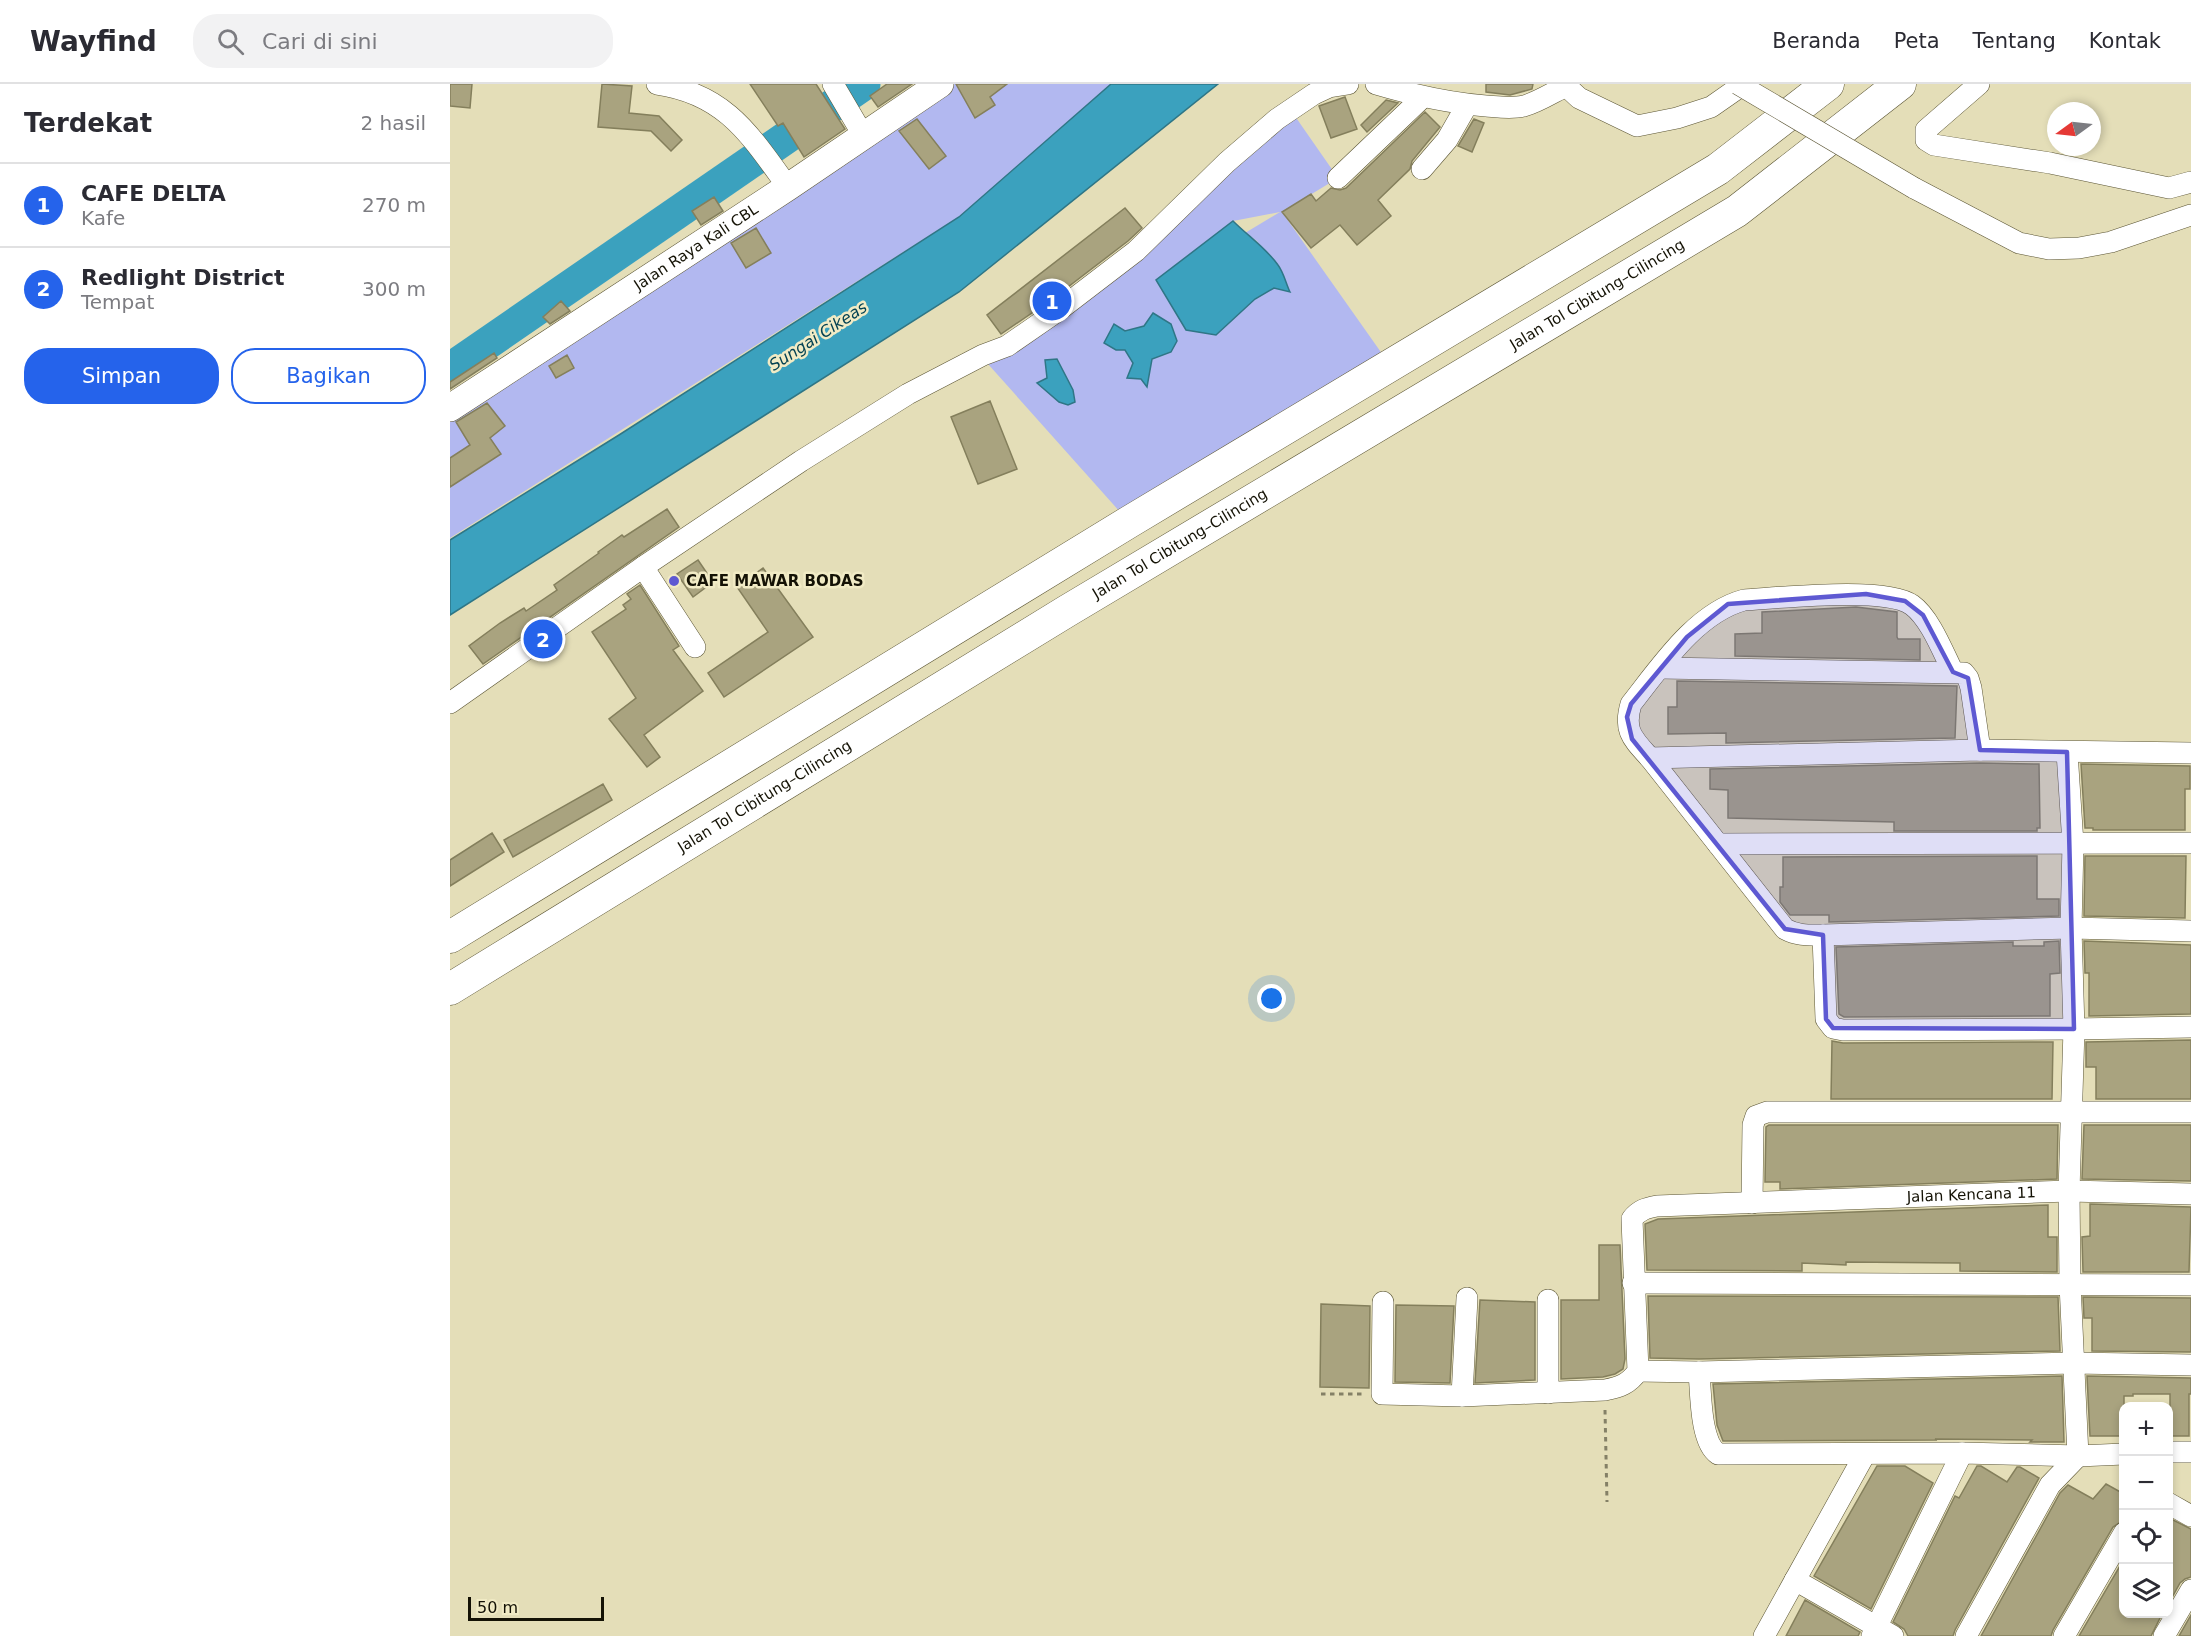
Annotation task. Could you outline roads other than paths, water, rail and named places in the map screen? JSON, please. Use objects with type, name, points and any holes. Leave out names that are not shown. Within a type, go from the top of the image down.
[{"type":"highway","points":[[450,937],[1129,522],[1718,169],[1828,84]]},
{"type":"highway","name":"Jalan Tol Cibitung–Cilincing","points":[[450,989],[1067,611],[1737,211],[1900,84]]},
{"type":"main road","name":"Jalan Raya Kali CBL","points":[[450,408],[788,187],[940,84]]},
{"type":"street","points":[[657,84],[697,93],[722,109],[748,133],[788,187]]},
{"type":"street","points":[[833,84],[863,135]]},
{"type":"street","points":[[450,703],[643,567],[801,461],[908,394],[983,355],[1007,346],[1051,316],[1136,252],[1227,162],[1277,119],[1314,94],[1329,87],[1348,84]]},
{"type":"street","points":[[1376,84],[1423,98],[1467,105],[1508,108],[1522,106],[1565,85],[1579,98],[1637,126],[1677,118],[1711,107],[1744,84]]},
{"type":"street","points":[[1738,84],[1914,188],[2019,243],[2049,249],[2079,248],[2110,242],[2191,215]]},
{"type":"street","points":[[1979,84],[1926,130],[1926,140],[1934,145],[2050,163],[2169,188],[2191,182]]},
{"type":"street","points":[[1338,178],[1423,98]]},
{"type":"street","points":[[1422,169],[1447,140],[1467,105]]},
{"type":"street","points":[[643,567],[695,646]]},
{"type":"street","points":[[1953,672],[1923,615],[1905,601],[1866,594],[1744,600],[1728,604],[1714,612],[1687,637],[1631,704],[1627,717],[1632,739],[1650,758],[1785,929],[1800,936],[2071,928],[2191,931]]},
{"type":"street","points":[[1660,668],[1964,673],[1968,678],[1980,750]]},
{"type":"street","points":[[1650,758],[1980,750],[2191,753]]},
{"type":"street","points":[[1966,1636],[2050,1485],[2078,1456],[2070,1284],[2069,1191],[2074,1029],[2071,928],[2073,844],[2067,752]]},
{"type":"street","points":[[1718,844],[2191,843]]},
{"type":"street","points":[[1823,935],[1826,1019],[1833,1028],[1843,1030],[2191,1027]]},
{"type":"street","points":[[1752,1203],[1753,1125],[1756,1116],[1767,1112],[2191,1112]]},
{"type":"street","name":"Jalan Kencana 11","points":[[1633,1283],[1632,1219],[1636,1213],[1657,1206],[2069,1191],[2191,1194]]},
{"type":"street","points":[[1383,1302],[1382,1394],[1462,1396],[1605,1390],[1631,1381],[1638,1371],[1633,1283],[2191,1285]]},
{"type":"street","points":[[1462,1396],[1467,1298]]},
{"type":"street","points":[[1548,1300],[1548,1393]]},
{"type":"street","points":[[1638,1371],[1699,1372],[2074,1363],[2191,1365]]},
{"type":"street","points":[[1699,1372],[1706,1438],[1718,1454],[1962,1453],[2078,1456],[2119,1454]]},
{"type":"street","points":[[2173,1452],[2191,1452]]},
{"type":"street","points":[[1795,1580],[1881,1633],[1962,1453]]},
{"type":"street","points":[[1764,1636],[1865,1454]]},
{"type":"street","points":[[2173,1505],[2191,1516]]},
{"type":"street","points":[[2064,1636],[2119,1542]]},
{"type":"street","points":[[2164,1636],[2191,1590]]},
{"type":"water","name":"Sungai Cikeas","points":[[1111,84],[1218,84],[959,292],[450,615],[450,540],[619,435],[959,217]]},
{"type":"water","points":[[1233,221],[1278,265],[1290,292],[1274,288],[1255,299],[1216,335],[1186,330],[1156,280]]},
{"type":"water","points":[[1153,313],[1171,324],[1177,341],[1171,352],[1152,359],[1147,387],[1141,379],[1127,378],[1133,363],[1125,350],[1116,350],[1104,343],[1114,324],[1125,331],[1144,326]]},
{"type":"water","points":[[1057,359],[1073,390],[1075,402],[1068,405],[1059,402],[1037,383],[1047,378],[1045,360]]},
{"type":"waterway","points":[[450,369],[864,84]]},
{"type":"place","name":"CAFE DELTA","points":[[1052,301]]},
{"type":"place","name":"CAFE MAWAR BODAS","points":[[674,581]]},
{"type":"place","name":"Redlight District","points":[[543,639]]}]
